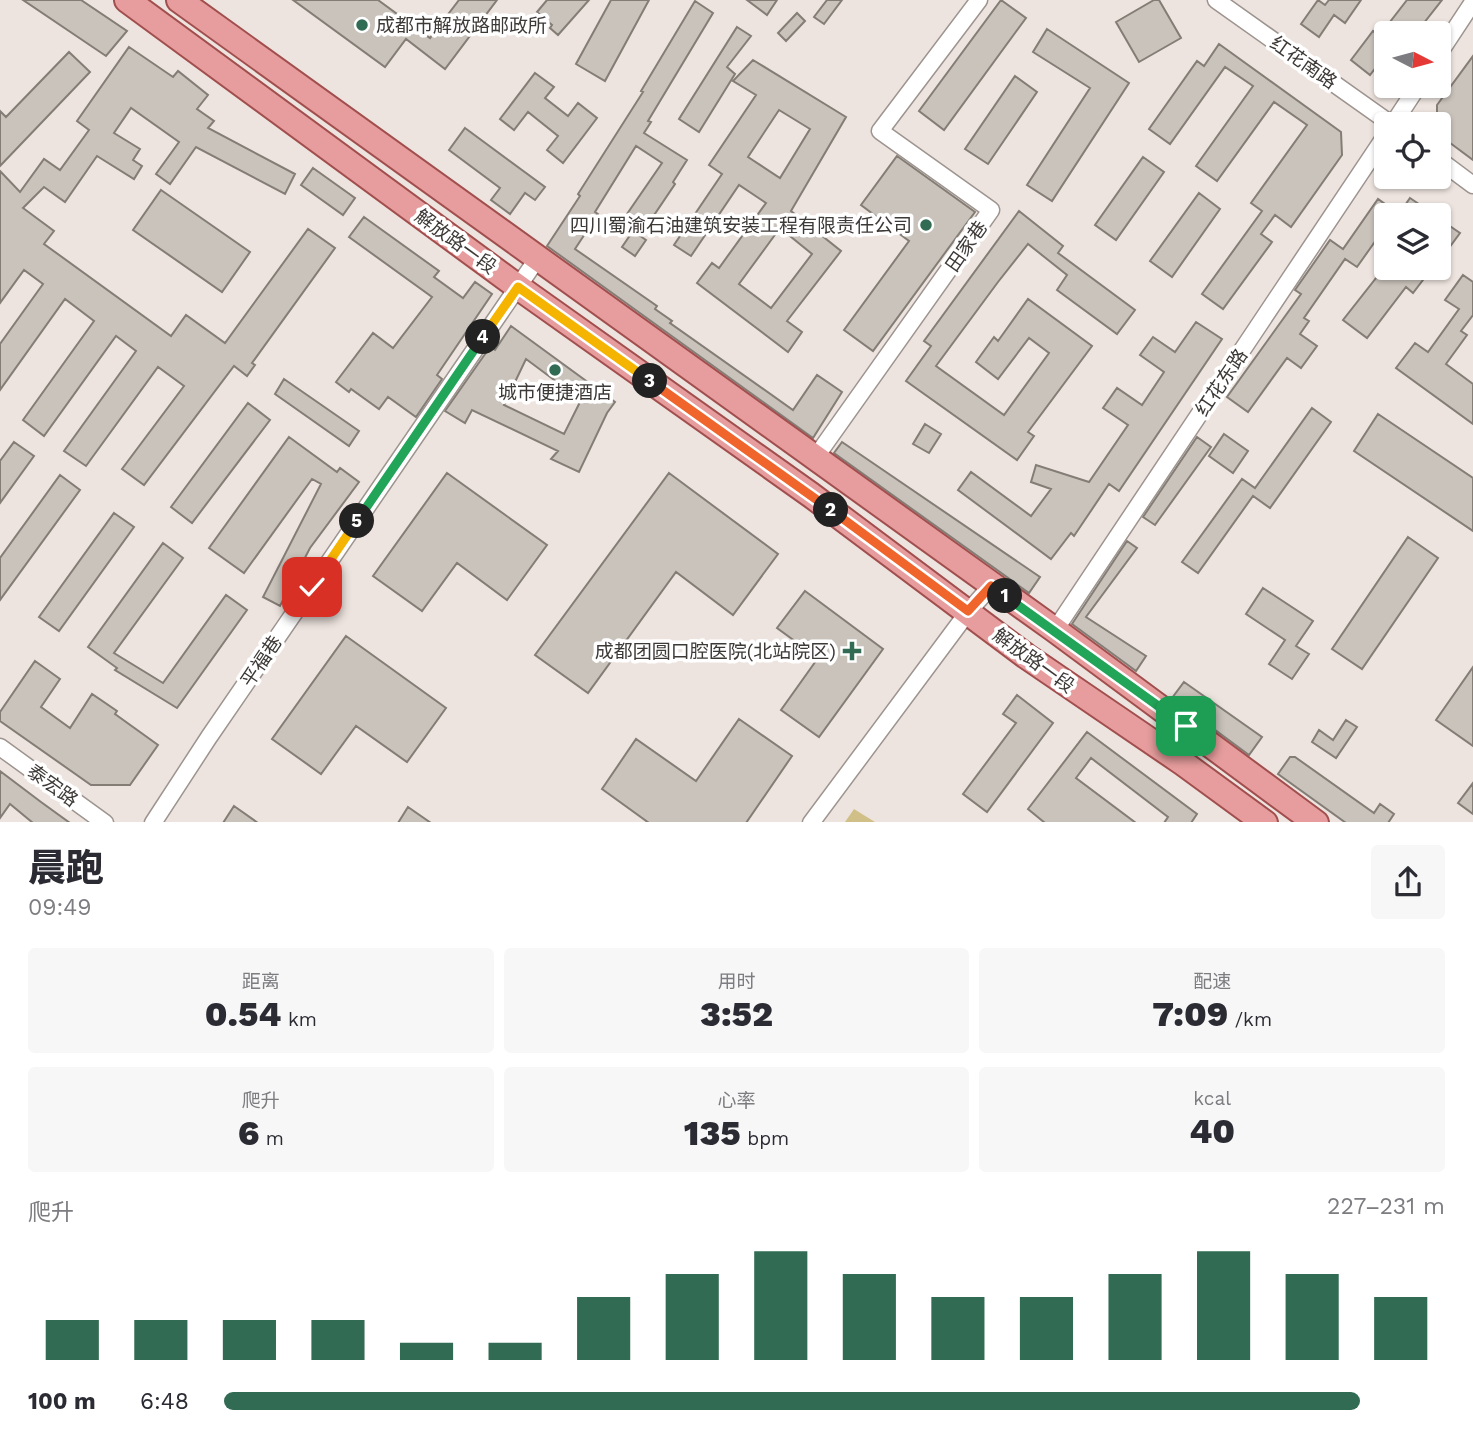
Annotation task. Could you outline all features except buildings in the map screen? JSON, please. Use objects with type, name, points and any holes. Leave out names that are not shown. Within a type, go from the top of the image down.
[{"type":"main road","name":"解放路一段","points":[[127,0],[518,287],[811,495],[1026,656],[1265,822]]},
{"type":"main road","name":"解放路一段","points":[[179,0],[1055,630],[1316,822]]},
{"type":"street","name":"田家巷","points":[[815,458],[991,210],[880,131],[979,0]]},
{"type":"street","name":"红花南路","points":[[1216,0],[1375,112]]},
{"type":"street","points":[[1451,35],[1473,2]]},
{"type":"street","name":"红花东路","points":[[1055,630],[1374,153]]},
{"type":"street","points":[[1451,169],[1473,185]]},
{"type":"street","name":"平福巷","points":[[153,822],[537,259]]},
{"type":"street","points":[[811,822],[968,611],[991,586]]},
{"type":"street","name":"泰宏路","points":[[0,747],[105,822]]},
{"type":"shaded area","points":[[854,809],[875,822],[845,822]]},
{"type":"place","name":"成都市解放路邮政所","points":[[362,25]]},
{"type":"place","name":"四川蜀渝石油建筑安装工程有限责任公司","points":[[926,225]]},
{"type":"place","name":"城市便捷酒店","points":[[555,370]]},
{"type":"place","name":"成都团圆口腔医院(北站院区)","points":[[852,651]]},
{"type":"route","points":[[312,587],[518,287],[811,495],[968,611],[991,586],[1186,726]]}]
